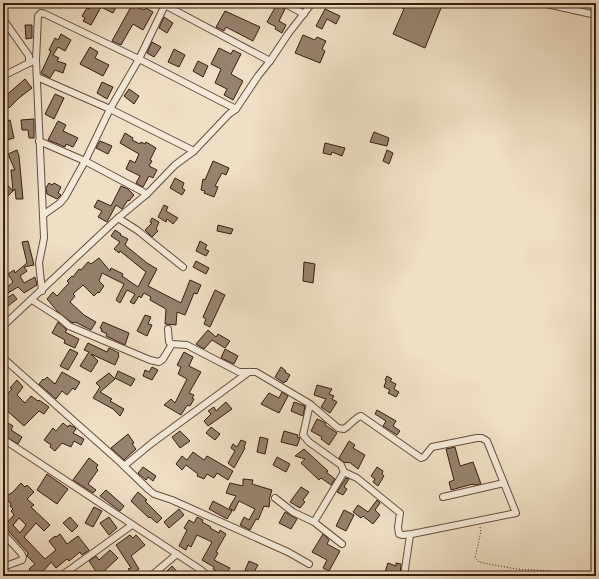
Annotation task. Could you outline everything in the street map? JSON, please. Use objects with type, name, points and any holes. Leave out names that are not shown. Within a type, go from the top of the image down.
[{"type":"street","points":[[284,3],[304,14]]},
{"type":"street","points":[[3,326],[118,218],[147,194],[175,165],[194,151],[228,114],[236,109],[288,34],[312,3]]},
{"type":"street","points":[[542,3],[596,15]]},
{"type":"street","points":[[43,215],[60,203],[85,161],[110,110],[139,59],[164,4],[270,61]]},
{"type":"street","points":[[42,291],[39,263],[44,238],[36,60],[38,16],[41,13],[139,59],[236,109]]},
{"type":"street","points":[[3,19],[29,56],[29,63]]},
{"type":"street","points":[[3,76],[36,60]]},
{"type":"street","points":[[37,76],[194,151]]},
{"type":"street","points":[[39,142],[85,161],[147,194]]},
{"type":"street","points":[[118,218],[137,230],[183,267]]},
{"type":"street","points":[[32,300],[69,326],[150,360],[159,362],[163,359],[172,344]]},
{"type":"street","points":[[168,329],[169,342],[172,344]]},
{"type":"street","points":[[172,344],[187,345],[233,370],[239,372],[256,372],[310,404],[338,428],[344,429],[361,416],[421,458],[424,457],[432,447],[482,438],[487,440],[516,513],[410,535],[403,536],[399,534],[398,527],[400,513],[357,478],[344,472],[341,465],[309,442],[303,435],[310,404]]},
{"type":"street","points":[[3,358],[154,494],[172,500],[288,552],[309,564]]},
{"type":"street","points":[[124,466],[152,443],[248,372]]},
{"type":"street","points":[[3,440],[201,570],[206,574],[205,576]]},
{"type":"street","points":[[314,522],[344,472]]},
{"type":"street","points":[[443,497],[504,483]]},
{"type":"street","points":[[275,498],[293,512],[314,522],[342,544]]},
{"type":"street","points":[[61,576],[132,525]]},
{"type":"street","points":[[3,533],[23,557],[22,560],[3,567]]},
{"type":"street","points":[[404,576],[410,535]]},
{"type":"street","points":[[151,576],[177,554]]},
{"type":"path","points":[[478,520],[481,531],[476,558],[479,562],[516,570],[552,571]]},
{"type":"building","points":[[92,3],[118,3],[113,13],[101,7],[91,25],[83,21],[85,18],[82,16],[87,8],[89,9]]},
{"type":"building","points":[[404,3],[443,3],[425,48],[393,34],[404,9],[402,8]]},
{"type":"building","points":[[277,4],[285,9],[279,21],[286,25],[282,33],[275,29],[276,27],[267,22]]},
{"type":"building","points":[[132,5],[144,10],[146,8],[153,12],[143,30],[133,24],[121,45],[112,41]]},
{"type":"building","points":[[325,9],[340,16],[336,24],[327,19],[322,29],[316,26]]},
{"type":"building","points":[[225,11],[260,27],[253,41],[226,27],[224,31],[216,27]]},
{"type":"building","points":[[164,17],[173,23],[167,33],[159,28]]},
{"type":"building","points":[[25,25],[32,25],[32,38],[26,39]]},
{"type":"building","points":[[61,34],[71,40],[65,51],[58,47],[53,55],[59,58],[57,61],[66,64],[63,73],[55,70],[50,78],[41,73],[55,38],[58,40]]},
{"type":"building","points":[[303,35],[315,40],[317,37],[326,41],[322,49],[325,51],[320,63],[295,53]]},
{"type":"building","points":[[152,42],[161,47],[154,57],[147,53]]},
{"type":"building","points":[[90,47],[98,52],[95,58],[109,65],[103,76],[80,64]]},
{"type":"building","points":[[219,48],[231,54],[233,50],[241,54],[231,74],[243,81],[233,100],[224,95],[227,89],[215,83],[221,69],[211,64]]},
{"type":"building","points":[[174,49],[185,55],[179,67],[168,62]]},
{"type":"building","points":[[198,61],[208,66],[203,77],[193,71]]},
{"type":"building","points":[[25,79],[32,88],[9,108],[3,102],[3,98]]},
{"type":"building","points":[[102,82],[113,87],[107,99],[97,93]]},
{"type":"building","points":[[129,89],[139,96],[134,104],[124,96]]},
{"type":"building","points":[[55,94],[64,98],[54,119],[45,114]]},
{"type":"building","points":[[34,119],[34,138],[29,138],[28,130],[22,130],[21,120]]},
{"type":"building","points":[[10,120],[14,138],[7,140],[3,122]]},
{"type":"building","points":[[58,121],[66,125],[63,131],[78,138],[73,147],[66,144],[65,147],[48,140]]},
{"type":"building","points":[[374,132],[389,138],[387,146],[370,142]]},
{"type":"building","points":[[125,133],[133,138],[132,140],[140,144],[141,142],[145,144],[146,142],[156,148],[150,160],[152,161],[149,166],[157,170],[153,178],[149,176],[143,187],[136,183],[140,176],[126,169],[130,160],[135,163],[139,154],[120,143]]},
{"type":"building","points":[[100,141],[112,146],[108,154],[96,148]]},
{"type":"building","points":[[325,143],[345,148],[342,156],[332,152],[331,155],[323,153]]},
{"type":"building","points":[[17,150],[19,156],[23,199],[16,199],[15,189],[13,191],[11,170],[15,170],[8,154]]},
{"type":"building","points":[[387,150],[393,153],[389,164],[383,161]]},
{"type":"building","points":[[213,161],[229,168],[226,175],[222,173],[215,186],[218,187],[214,197],[204,193],[205,191],[201,190],[203,179],[205,180]]},
{"type":"building","points":[[175,178],[184,183],[182,188],[185,190],[182,195],[170,188]]},
{"type":"building","points":[[3,180],[13,191],[6,198],[3,194]]},
{"type":"building","points":[[49,183],[52,185],[54,183],[61,187],[58,193],[61,195],[57,199],[47,194],[46,188]]},
{"type":"building","points":[[121,186],[128,189],[134,195],[129,201],[128,200],[122,209],[116,205],[107,222],[98,217],[102,211],[94,207],[98,200],[111,206]]},
{"type":"building","points":[[164,205],[168,207],[166,211],[178,218],[173,224],[167,219],[166,222],[158,217]]},
{"type":"building","points":[[152,218],[159,222],[156,229],[158,231],[152,237],[145,230],[152,223],[150,222]]},
{"type":"building","points":[[218,225],[233,229],[231,234],[217,231]]},
{"type":"building","points":[[115,230],[121,234],[120,235],[128,239],[125,245],[157,269],[148,286],[181,303],[190,280],[201,285],[197,294],[194,293],[185,315],[177,312],[176,325],[165,324],[166,309],[150,300],[151,297],[144,293],[141,298],[139,296],[134,304],[130,302],[135,294],[127,290],[120,303],[116,300],[124,284],[102,273],[99,281],[104,286],[99,293],[98,292],[94,296],[83,285],[73,294],[75,296],[70,302],[84,315],[96,322],[91,330],[75,322],[71,322],[58,312],[47,299],[53,292],[57,296],[69,283],[67,281],[72,276],[73,277],[79,269],[81,270],[88,262],[91,264],[99,258],[110,271],[111,268],[123,274],[122,276],[138,287],[146,272],[120,251],[119,253],[114,249],[120,242],[111,236]]},
{"type":"building","points":[[28,241],[34,265],[24,267],[27,271],[20,276],[24,283],[35,277],[37,285],[24,293],[18,287],[8,293],[5,289],[13,282],[8,274],[14,270],[15,273],[27,263],[22,242]]},
{"type":"building","points":[[200,241],[207,245],[205,249],[209,251],[206,256],[196,251]]},
{"type":"building","points":[[196,261],[209,268],[206,274],[193,267]]},
{"type":"building","points":[[304,262],[315,264],[313,283],[303,281]]},
{"type":"building","points":[[215,290],[225,295],[210,327],[204,324],[206,319],[203,317]]},
{"type":"building","points":[[13,294],[17,299],[3,310],[3,301]]},
{"type":"building","points":[[145,315],[151,317],[148,324],[152,325],[147,336],[137,331]]},
{"type":"building","points":[[58,322],[67,330],[65,332],[79,339],[75,348],[64,343],[65,340],[52,333]]},
{"type":"building","points":[[103,322],[129,333],[125,345],[106,336],[107,334],[101,331],[102,329],[100,328]]},
{"type":"building","points":[[208,330],[216,337],[218,334],[230,341],[225,348],[212,340],[204,349],[196,344]]},
{"type":"building","points":[[88,343],[107,352],[109,348],[119,353],[115,365],[91,354],[98,361],[91,372],[80,366],[89,352],[84,350]]},
{"type":"building","points":[[70,349],[78,353],[68,370],[60,366]]},
{"type":"building","points":[[225,349],[238,356],[234,364],[221,358]]},
{"type":"building","points":[[184,352],[193,357],[189,366],[201,372],[189,393],[194,395],[192,398],[194,399],[190,406],[188,405],[186,407],[181,415],[164,405],[171,399],[175,403],[187,379],[178,374],[181,367],[177,365]]},
{"type":"building","points":[[152,367],[158,370],[152,380],[143,376],[145,370],[149,372]]},
{"type":"building","points":[[281,367],[290,375],[284,383],[275,377]]},
{"type":"building","points":[[118,371],[135,379],[131,386],[115,378]]},
{"type":"building","points":[[62,372],[80,382],[75,390],[73,388],[67,395],[62,391],[56,399],[39,384],[47,377],[55,384]]},
{"type":"building","points":[[109,373],[115,379],[100,392],[112,399],[110,401],[124,409],[120,416],[113,409],[93,398],[100,387],[96,383]]},
{"type":"building","points":[[387,376],[392,379],[390,381],[396,384],[394,389],[399,392],[396,397],[388,393],[390,390],[384,387]]},
{"type":"building","points":[[17,380],[23,387],[17,395],[25,403],[31,396],[49,407],[44,414],[39,411],[24,426],[3,407],[3,394],[5,396],[12,389],[10,388]]},
{"type":"building","points":[[317,385],[332,389],[329,394],[334,396],[332,399],[337,402],[330,413],[321,407],[326,399],[314,395]]},
{"type":"building","points":[[282,392],[288,396],[279,413],[261,404],[269,393],[279,398]]},
{"type":"building","points":[[226,402],[232,409],[208,426],[204,421],[211,414],[208,411],[214,407],[216,411]]},
{"type":"building","points":[[294,402],[305,406],[303,416],[291,411]]},
{"type":"building","points":[[377,410],[396,421],[393,426],[400,431],[397,435],[383,426],[386,421],[375,414]]},
{"type":"building","points":[[317,419],[326,423],[325,425],[337,433],[329,445],[321,439],[322,437],[311,431]]},
{"type":"building","points":[[3,420],[13,426],[11,430],[22,437],[18,444],[3,435]]},
{"type":"building","points":[[63,423],[68,427],[69,425],[74,427],[76,429],[73,433],[84,439],[81,445],[74,441],[71,447],[62,443],[55,451],[50,447],[51,445],[44,440],[53,428],[56,431]]},
{"type":"building","points":[[211,427],[220,434],[215,440],[206,433]]},
{"type":"building","points":[[180,431],[190,441],[180,448],[172,437]]},
{"type":"building","points":[[284,431],[298,435],[297,437],[300,438],[297,446],[281,442]]},
{"type":"building","points":[[128,434],[136,449],[124,460],[111,448]]},
{"type":"building","points":[[260,437],[268,439],[265,454],[257,452]]},
{"type":"building","points":[[241,440],[246,442],[245,448],[234,468],[228,463],[235,451],[231,448],[233,444],[237,447]]},
{"type":"building","points":[[349,441],[355,445],[353,448],[365,455],[358,469],[349,462],[345,463],[339,458]]},
{"type":"building","points":[[455,447],[460,466],[473,462],[481,484],[473,484],[451,490],[449,482],[454,480],[446,449]]},
{"type":"building","points":[[304,449],[328,471],[326,472],[335,479],[331,485],[321,478],[319,480],[301,463],[305,459],[295,456]]},
{"type":"building","points":[[193,452],[204,460],[207,456],[233,471],[228,480],[217,473],[214,478],[207,474],[204,479],[197,476],[198,474],[186,465],[182,470],[176,464],[182,456],[187,460]]},
{"type":"building","points":[[277,457],[290,464],[286,472],[273,465]]},
{"type":"building","points":[[89,458],[98,465],[96,468],[98,470],[88,484],[96,490],[93,493],[73,480]]},
{"type":"building","points":[[143,467],[156,476],[153,481],[148,477],[146,480],[138,473]]},
{"type":"building","points":[[377,467],[383,471],[382,474],[384,476],[378,486],[373,482],[375,479],[371,476]]},
{"type":"building","points":[[47,474],[68,489],[57,504],[37,490]]},
{"type":"building","points":[[346,478],[349,479],[344,487],[347,489],[343,495],[337,492]]},
{"type":"building","points":[[243,479],[253,480],[252,484],[272,490],[269,500],[269,507],[264,506],[258,520],[256,519],[250,530],[240,525],[244,517],[249,520],[255,509],[239,501],[234,511],[229,508],[236,496],[226,493],[230,483],[243,486]]},
{"type":"building","points":[[21,483],[25,487],[27,485],[34,492],[27,499],[34,505],[31,507],[50,525],[44,531],[36,523],[24,537],[45,559],[56,550],[49,541],[60,534],[67,544],[78,536],[89,550],[82,555],[80,552],[69,561],[67,559],[56,568],[51,562],[42,573],[40,572],[35,576],[29,569],[35,564],[27,556],[28,553],[4,526],[14,515],[11,511],[13,509],[10,506],[11,504],[5,497],[13,492]],"holes":[[[19,518],[26,525],[20,533],[13,525]]]},
{"type":"building","points":[[301,487],[309,492],[303,500],[305,502],[300,508],[290,502]]},
{"type":"building","points":[[106,490],[124,506],[120,511],[100,496]]},
{"type":"building","points":[[138,492],[162,518],[157,523],[150,517],[149,518],[131,501]]},
{"type":"building","points":[[377,500],[380,503],[375,510],[380,515],[373,524],[363,516],[361,518],[353,512],[358,505],[368,512]]},
{"type":"building","points":[[213,501],[232,511],[227,519],[209,509]]},
{"type":"building","points":[[94,507],[102,511],[93,527],[85,523]]},
{"type":"building","points":[[179,509],[184,515],[169,528],[164,522]]},
{"type":"building","points":[[344,510],[354,515],[346,531],[336,526]]},
{"type":"building","points":[[285,512],[297,519],[291,529],[279,523]]},
{"type":"building","points":[[70,517],[78,526],[72,532],[63,523]]},
{"type":"building","points":[[109,517],[117,528],[109,535],[100,523]]},
{"type":"building","points":[[197,517],[203,520],[202,522],[211,527],[210,528],[219,533],[220,530],[226,534],[216,552],[218,553],[214,560],[230,568],[225,576],[217,576],[219,573],[213,569],[214,567],[202,560],[212,542],[197,535],[191,547],[188,545],[186,550],[179,546],[187,530],[184,528],[189,520],[194,523]]},
{"type":"building","points":[[323,534],[329,540],[327,544],[340,551],[329,571],[323,568],[327,560],[312,552]]},
{"type":"building","points":[[130,535],[133,538],[136,535],[145,545],[131,556],[139,569],[132,574],[128,569],[131,568],[116,545]]},
{"type":"building","points":[[110,550],[118,558],[99,576],[89,561],[96,556],[99,560]]},
{"type":"building","points":[[249,561],[258,565],[253,574],[245,570]]},
{"type":"building","points":[[388,563],[396,566],[396,563],[401,564],[400,576],[384,575]]},
{"type":"building","points":[[172,566],[181,576],[166,576],[164,574]]}]
